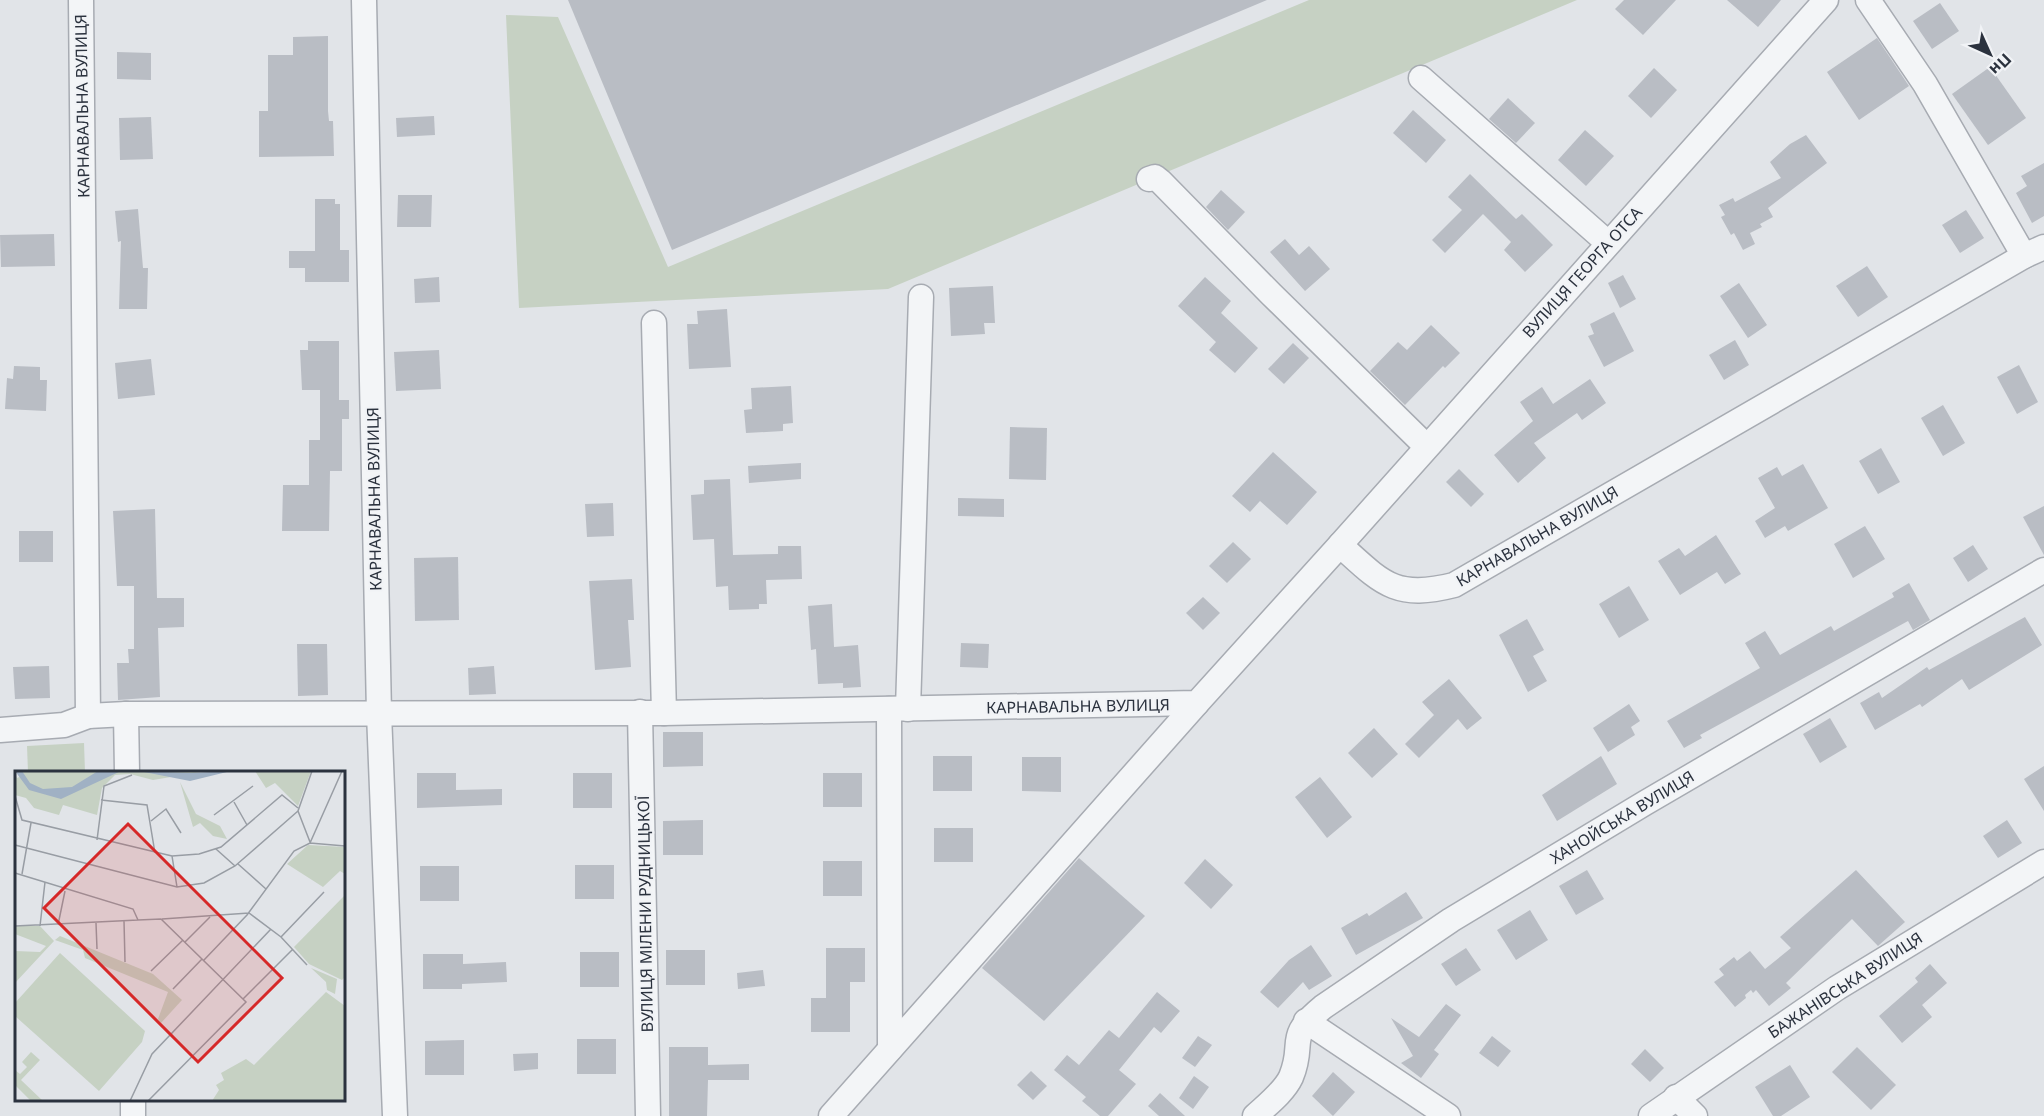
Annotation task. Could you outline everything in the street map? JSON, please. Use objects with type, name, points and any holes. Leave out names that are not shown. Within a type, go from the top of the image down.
[{"type":"street","name":"КАРНАВАЛЬНА ВУЛИЦЯ","points":[[81,0],[88,716]]},
{"type":"street","name":"КАРНАВАЛЬНА ВУЛИЦЯ","points":[[364,0],[379,713],[664,713],[1197,703]]},
{"type":"street","name":"ВУЛИЦЯ ГЕОРГА ОТСА","points":[[1340,545],[1826,0]]},
{"type":"street","points":[[1868,0],[2034,251]]},
{"type":"street","points":[[1421,78],[1608,243]]},
{"type":"street","points":[[1149,179],[1155,177],[1160,181],[1270,294],[1426,446]]},
{"type":"street","name":"КАРНАВАЛЬНА ВУЛИЦЯ","points":[[1340,545],[1389,586],[1407,591],[1431,591],[1454,585],[2034,251]]},
{"type":"street","points":[[890,1049],[898,709],[921,297]]},
{"type":"street","points":[[654,323],[664,713]]},
{"type":"street","points":[[831,1116],[1340,545]]},
{"type":"street","name":"ХАНОЙСЬКА ВУЛИЦЯ","points":[[1306,1021],[1461,914],[1655,797],[2044,570]]},
{"type":"street","name":"ВУЛИЦЯ МІЛЕНИ РУДНИЦЬКОЇ","points":[[640,712],[648,1116]]},
{"type":"street","points":[[0,730],[64,725],[88,716],[126,714],[379,713],[395,1116]]},
{"type":"street","points":[[126,714],[127,771]]},
{"type":"street","name":"БАЖАНІВСЬКА ВУЛИЦЯ","points":[[1651,1116],[1837,988],[2044,862]]},
{"type":"street","points":[[1255,1116],[1290,1080],[1296,1062],[1296,1037],[1306,1021],[1448,1116]]},
{"type":"street","points":[[1676,1097],[1695,1116]]},
{"type":"green space","points":[[1309,0],[1577,0],[888,289],[519,308],[506,15],[558,17],[668,267]]},
{"type":"green space","points":[[84,743],[85,771],[28,771],[27,746]]},
{"type":"building","points":[[568,0],[1267,0],[672,250]]},
{"type":"building","points":[[1624,0],[1676,0],[1643,35],[1615,9]]},
{"type":"building","points":[[1727,0],[1781,0],[1758,27]]},
{"type":"building","points":[[1940,3],[1959,31],[1932,49],[1913,21]]},
{"type":"building","points":[[328,36],[328,111],[329,121],[333,121],[334,156],[259,157],[259,111],[268,111],[268,55],[293,55],[293,37]]},
{"type":"building","points":[[1877,38],[1909,86],[1859,120],[1827,72]]},
{"type":"building","points":[[117,52],[151,53],[151,80],[117,79]]},
{"type":"building","points":[[1990,67],[2026,118],[1988,145],[1952,94]]},
{"type":"building","points":[[1654,68],[1677,90],[1651,118],[1628,96]]},
{"type":"building","points":[[1508,98],[1535,123],[1516,143],[1489,119]]},
{"type":"building","points":[[1413,110],[1446,140],[1426,163],[1393,133]]},
{"type":"building","points":[[434,116],[435,135],[397,137],[396,118]]},
{"type":"building","points":[[151,117],[153,159],[120,160],[119,118]]},
{"type":"building","points":[[1585,130],[1614,156],[1586,186],[1558,160]]},
{"type":"building","points":[[1806,135],[1827,163],[1768,208],[1773,217],[1760,224],[1762,227],[1750,233],[1755,244],[1743,250],[1734,233],[1731,235],[1721,217],[1725,215],[1719,205],[1733,198],[1735,202],[1781,178],[1770,162],[1790,144]]},
{"type":"building","points":[[2044,163],[2044,216],[2032,223],[2016,193],[2027,186],[2021,176]]},
{"type":"building","points":[[1470,174],[1516,219],[1522,214],[1553,245],[1525,272],[1504,250],[1511,242],[1483,214],[1445,253],[1432,240],[1462,210],[1448,197]]},
{"type":"building","points":[[1221,190],[1245,212],[1228,230],[1206,207]]},
{"type":"building","points":[[398,195],[432,195],[431,227],[397,227]]},
{"type":"building","points":[[315,199],[335,199],[335,204],[340,204],[340,250],[349,250],[349,282],[305,282],[305,268],[289,268],[289,251],[315,251]]},
{"type":"building","points":[[138,209],[143,268],[148,268],[147,309],[119,309],[121,241],[118,242],[115,211]]},
{"type":"building","points":[[1966,210],[1984,238],[1960,253],[1942,225]]},
{"type":"building","points":[[54,234],[55,266],[1,267],[0,235]]},
{"type":"building","points":[[1285,239],[1299,255],[1309,246],[1330,269],[1305,291],[1270,252]]},
{"type":"building","points":[[1867,266],[1888,297],[1858,317],[1836,286]]},
{"type":"building","points":[[1623,275],[1636,299],[1620,308],[1608,283]]},
{"type":"building","points":[[439,277],[440,302],[415,303],[414,279]]},
{"type":"building","points":[[1205,277],[1231,301],[1221,313],[1258,348],[1235,373],[1209,350],[1216,342],[1178,306]]},
{"type":"building","points":[[1739,283],[1767,325],[1748,338],[1720,296]]},
{"type":"building","points":[[993,286],[995,323],[984,323],[985,334],[951,336],[949,288]]},
{"type":"building","points":[[727,309],[731,367],[689,369],[687,324],[698,324],[697,311]]},
{"type":"building","points":[[1614,312],[1634,351],[1604,367],[1588,336],[1594,334],[1590,324]]},
{"type":"building","points":[[1431,325],[1460,353],[1445,368],[1443,366],[1405,405],[1370,371],[1398,342],[1407,350]]},
{"type":"building","points":[[1735,340],[1749,365],[1724,380],[1709,355]]},
{"type":"building","points":[[308,341],[339,341],[339,400],[349,400],[349,419],[342,419],[342,471],[330,471],[329,531],[282,531],[283,485],[309,485],[309,440],[320,440],[320,390],[302,390],[300,350],[308,350]]},
{"type":"building","points":[[1293,343],[1309,358],[1284,384],[1268,369]]},
{"type":"building","points":[[439,350],[441,389],[396,391],[394,352]]},
{"type":"building","points":[[151,359],[155,395],[118,399],[115,363]]},
{"type":"building","points":[[2019,365],[2038,402],[2017,414],[1997,377]]},
{"type":"building","points":[[14,366],[40,367],[40,380],[47,380],[46,411],[5,409],[7,378],[13,379]]},
{"type":"building","points":[[1590,379],[1606,403],[1582,420],[1577,413],[1534,443],[1546,458],[1518,483],[1494,455],[1533,421],[1520,402],[1542,387],[1553,404]]},
{"type":"building","points":[[791,386],[793,423],[783,424],[783,431],[746,433],[744,410],[752,409],[751,388]]},
{"type":"building","points":[[1943,405],[1965,443],[1943,456],[1921,418]]},
{"type":"building","points":[[1010,427],[1047,428],[1046,480],[1009,479]]},
{"type":"building","points":[[1881,448],[1900,482],[1878,494],[1859,461]]},
{"type":"building","points":[[1273,452],[1317,492],[1287,525],[1260,501],[1250,512],[1232,496]]},
{"type":"building","points":[[801,463],[801,479],[749,483],[748,466]]},
{"type":"building","points":[[1803,464],[1828,508],[1788,531],[1785,526],[1765,538],[1755,521],[1775,508],[1758,478],[1777,467],[1782,476]]},
{"type":"building","points":[[1459,469],[1484,494],[1471,507],[1446,482]]},
{"type":"building","points":[[730,479],[733,555],[778,554],[778,546],[801,546],[802,579],[766,580],[767,604],[759,604],[759,609],[729,610],[728,586],[716,587],[714,539],[693,540],[691,495],[704,494],[704,480]]},
{"type":"building","points":[[958,498],[1004,499],[1004,517],[958,516]]},
{"type":"building","points":[[613,503],[614,536],[587,537],[585,504]]},
{"type":"building","points":[[2044,506],[2044,555],[2023,517]]},
{"type":"building","points":[[155,509],[157,598],[184,598],[184,627],[158,628],[160,697],[118,700],[117,663],[129,663],[128,649],[134,649],[134,586],[117,586],[113,511]]},
{"type":"building","points":[[1865,526],[1885,559],[1853,578],[1834,544]]},
{"type":"building","points":[[19,531],[53,531],[53,562],[19,562]]},
{"type":"building","points":[[1716,535],[1741,574],[1725,584],[1717,572],[1680,595],[1658,561],[1679,548],[1685,556]]},
{"type":"building","points":[[1233,542],[1251,559],[1227,583],[1209,566]]},
{"type":"building","points":[[1973,545],[1988,569],[1968,582],[1953,558]]},
{"type":"building","points":[[458,557],[459,620],[415,621],[414,558]]},
{"type":"building","points":[[632,579],[634,620],[628,620],[631,667],[595,670],[589,581]]},
{"type":"building","points":[[1909,583],[1930,620],[1913,630],[1908,621],[1700,735],[1702,738],[1684,748],[1667,721],[1760,668],[1745,643],[1765,631],[1780,655],[1831,626],[1834,631],[1894,597],[1892,593]]},
{"type":"building","points":[[1629,586],[1649,620],[1619,638],[1599,604]]},
{"type":"building","points":[[1203,597],[1220,613],[1203,630],[1186,613]]},
{"type":"building","points":[[832,604],[834,647],[858,645],[861,687],[843,688],[843,683],[818,684],[816,649],[811,650],[808,606]]},
{"type":"building","points":[[2025,617],[2042,645],[1969,690],[1962,679],[1922,707],[1920,704],[1875,730],[1860,703],[1879,692],[1882,698],[1927,667],[1929,670]]},
{"type":"building","points":[[1527,619],[1544,650],[1533,656],[1547,681],[1528,692],[1499,635]]},
{"type":"building","points":[[961,643],[989,644],[988,668],[960,667]]},
{"type":"building","points":[[297,644],[327,644],[328,695],[298,696]]},
{"type":"building","points":[[49,666],[50,698],[15,699],[13,667]]},
{"type":"building","points":[[494,666],[496,694],[469,695],[468,668]]},
{"type":"building","points":[[1449,679],[1482,718],[1467,730],[1458,719],[1419,758],[1405,744],[1434,715],[1422,702]]},
{"type":"building","points":[[1629,704],[1640,721],[1631,727],[1635,735],[1608,752],[1593,728]]},
{"type":"building","points":[[1830,718],[1847,747],[1820,763],[1803,734]]},
{"type":"building","points":[[1374,728],[1398,754],[1372,778],[1348,753]]},
{"type":"building","points":[[663,732],[703,732],[703,766],[663,767]]},
{"type":"building","points":[[933,756],[972,756],[972,791],[933,791]]},
{"type":"building","points":[[1601,756],[1617,784],[1557,821],[1542,795]]},
{"type":"building","points":[[1022,757],[1061,757],[1061,792],[1022,791]]},
{"type":"building","points":[[2044,766],[2044,811],[2024,779]]},
{"type":"building","points":[[417,773],[456,773],[456,790],[502,789],[502,805],[417,808]]},
{"type":"building","points":[[573,773],[612,773],[612,808],[573,808]]},
{"type":"building","points":[[823,773],[862,773],[862,807],[823,807]]},
{"type":"building","points":[[1320,777],[1352,817],[1327,838],[1295,797]]},
{"type":"building","points":[[703,820],[703,855],[663,855],[663,821]]},
{"type":"building","points":[[2007,820],[2022,843],[1998,858],[1983,836]]},
{"type":"building","points":[[934,828],[973,828],[973,862],[934,862]]},
{"type":"building","points":[[1079,858],[1145,916],[1044,1021],[982,968]]},
{"type":"building","points":[[1205,859],[1233,885],[1211,909],[1184,883]]},
{"type":"building","points":[[823,861],[862,861],[862,896],[823,896]]},
{"type":"building","points":[[575,865],[614,865],[614,899],[575,899]]},
{"type":"building","points":[[420,866],[459,866],[459,901],[420,901]]},
{"type":"building","points":[[1587,870],[1604,899],[1576,915],[1559,886]]},
{"type":"building","points":[[1856,870],[1905,922],[1878,946],[1852,919],[1786,983],[1791,988],[1769,1006],[1756,990],[1753,993],[1751,990],[1745,995],[1746,998],[1735,1007],[1714,982],[1724,975],[1719,969],[1734,957],[1737,961],[1750,951],[1765,969],[1791,948],[1780,937]]},
{"type":"building","points":[[1406,892],[1423,918],[1356,955],[1341,928],[1367,913],[1369,916]]},
{"type":"building","points":[[1530,910],[1548,940],[1516,960],[1497,930]]},
{"type":"building","points":[[1311,945],[1332,976],[1309,990],[1303,982],[1278,1008],[1260,992],[1289,960]]},
{"type":"building","points":[[826,948],[865,948],[865,982],[850,982],[850,1032],[811,1032],[811,998],[826,998]]},
{"type":"building","points":[[1466,948],[1481,970],[1456,986],[1441,964]]},
{"type":"building","points":[[666,950],[705,950],[705,985],[666,985]]},
{"type":"building","points":[[580,952],[619,952],[619,987],[580,987]]},
{"type":"building","points":[[423,954],[463,954],[463,964],[506,962],[507,982],[462,984],[462,989],[423,989]]},
{"type":"building","points":[[1930,964],[1947,983],[1922,1005],[1932,1017],[1902,1043],[1879,1016],[1918,982],[1915,978]]},
{"type":"building","points":[[763,970],[765,986],[738,989],[737,973]]},
{"type":"building","points":[[1157,992],[1180,1011],[1161,1033],[1154,1027],[1119,1070],[1136,1084],[1108,1116],[1100,1116],[1082,1101],[1086,1097],[1054,1070],[1067,1055],[1079,1065],[1109,1030],[1119,1038]]},
{"type":"building","points":[[1446,1004],[1461,1015],[1434,1050],[1439,1054],[1421,1078],[1401,1063],[1413,1056],[1391,1018],[1419,1037]]},
{"type":"building","points":[[1198,1036],[1212,1045],[1195,1067],[1182,1058]]},
{"type":"building","points":[[1492,1036],[1511,1051],[1498,1067],[1479,1053]]},
{"type":"building","points":[[577,1039],[616,1039],[616,1074],[577,1074]]},
{"type":"building","points":[[464,1040],[464,1075],[425,1075],[425,1041]]},
{"type":"building","points":[[669,1047],[708,1047],[708,1065],[749,1064],[749,1080],[708,1080],[707,1116],[669,1116]]},
{"type":"building","points":[[1857,1047],[1896,1085],[1871,1110],[1832,1072]]},
{"type":"building","points":[[1645,1049],[1664,1068],[1650,1082],[1631,1064]]},
{"type":"building","points":[[538,1053],[538,1069],[514,1071],[513,1054]]},
{"type":"building","points":[[1790,1065],[1810,1097],[1781,1116],[1773,1116],[1755,1087]]},
{"type":"building","points":[[1031,1071],[1047,1086],[1033,1100],[1017,1085]]},
{"type":"building","points":[[1333,1072],[1355,1092],[1333,1116],[1312,1096]]},
{"type":"building","points":[[1194,1076],[1209,1087],[1193,1109],[1179,1098]]},
{"type":"building","points":[[1160,1093],[1185,1116],[1159,1116],[1148,1106]]}]
